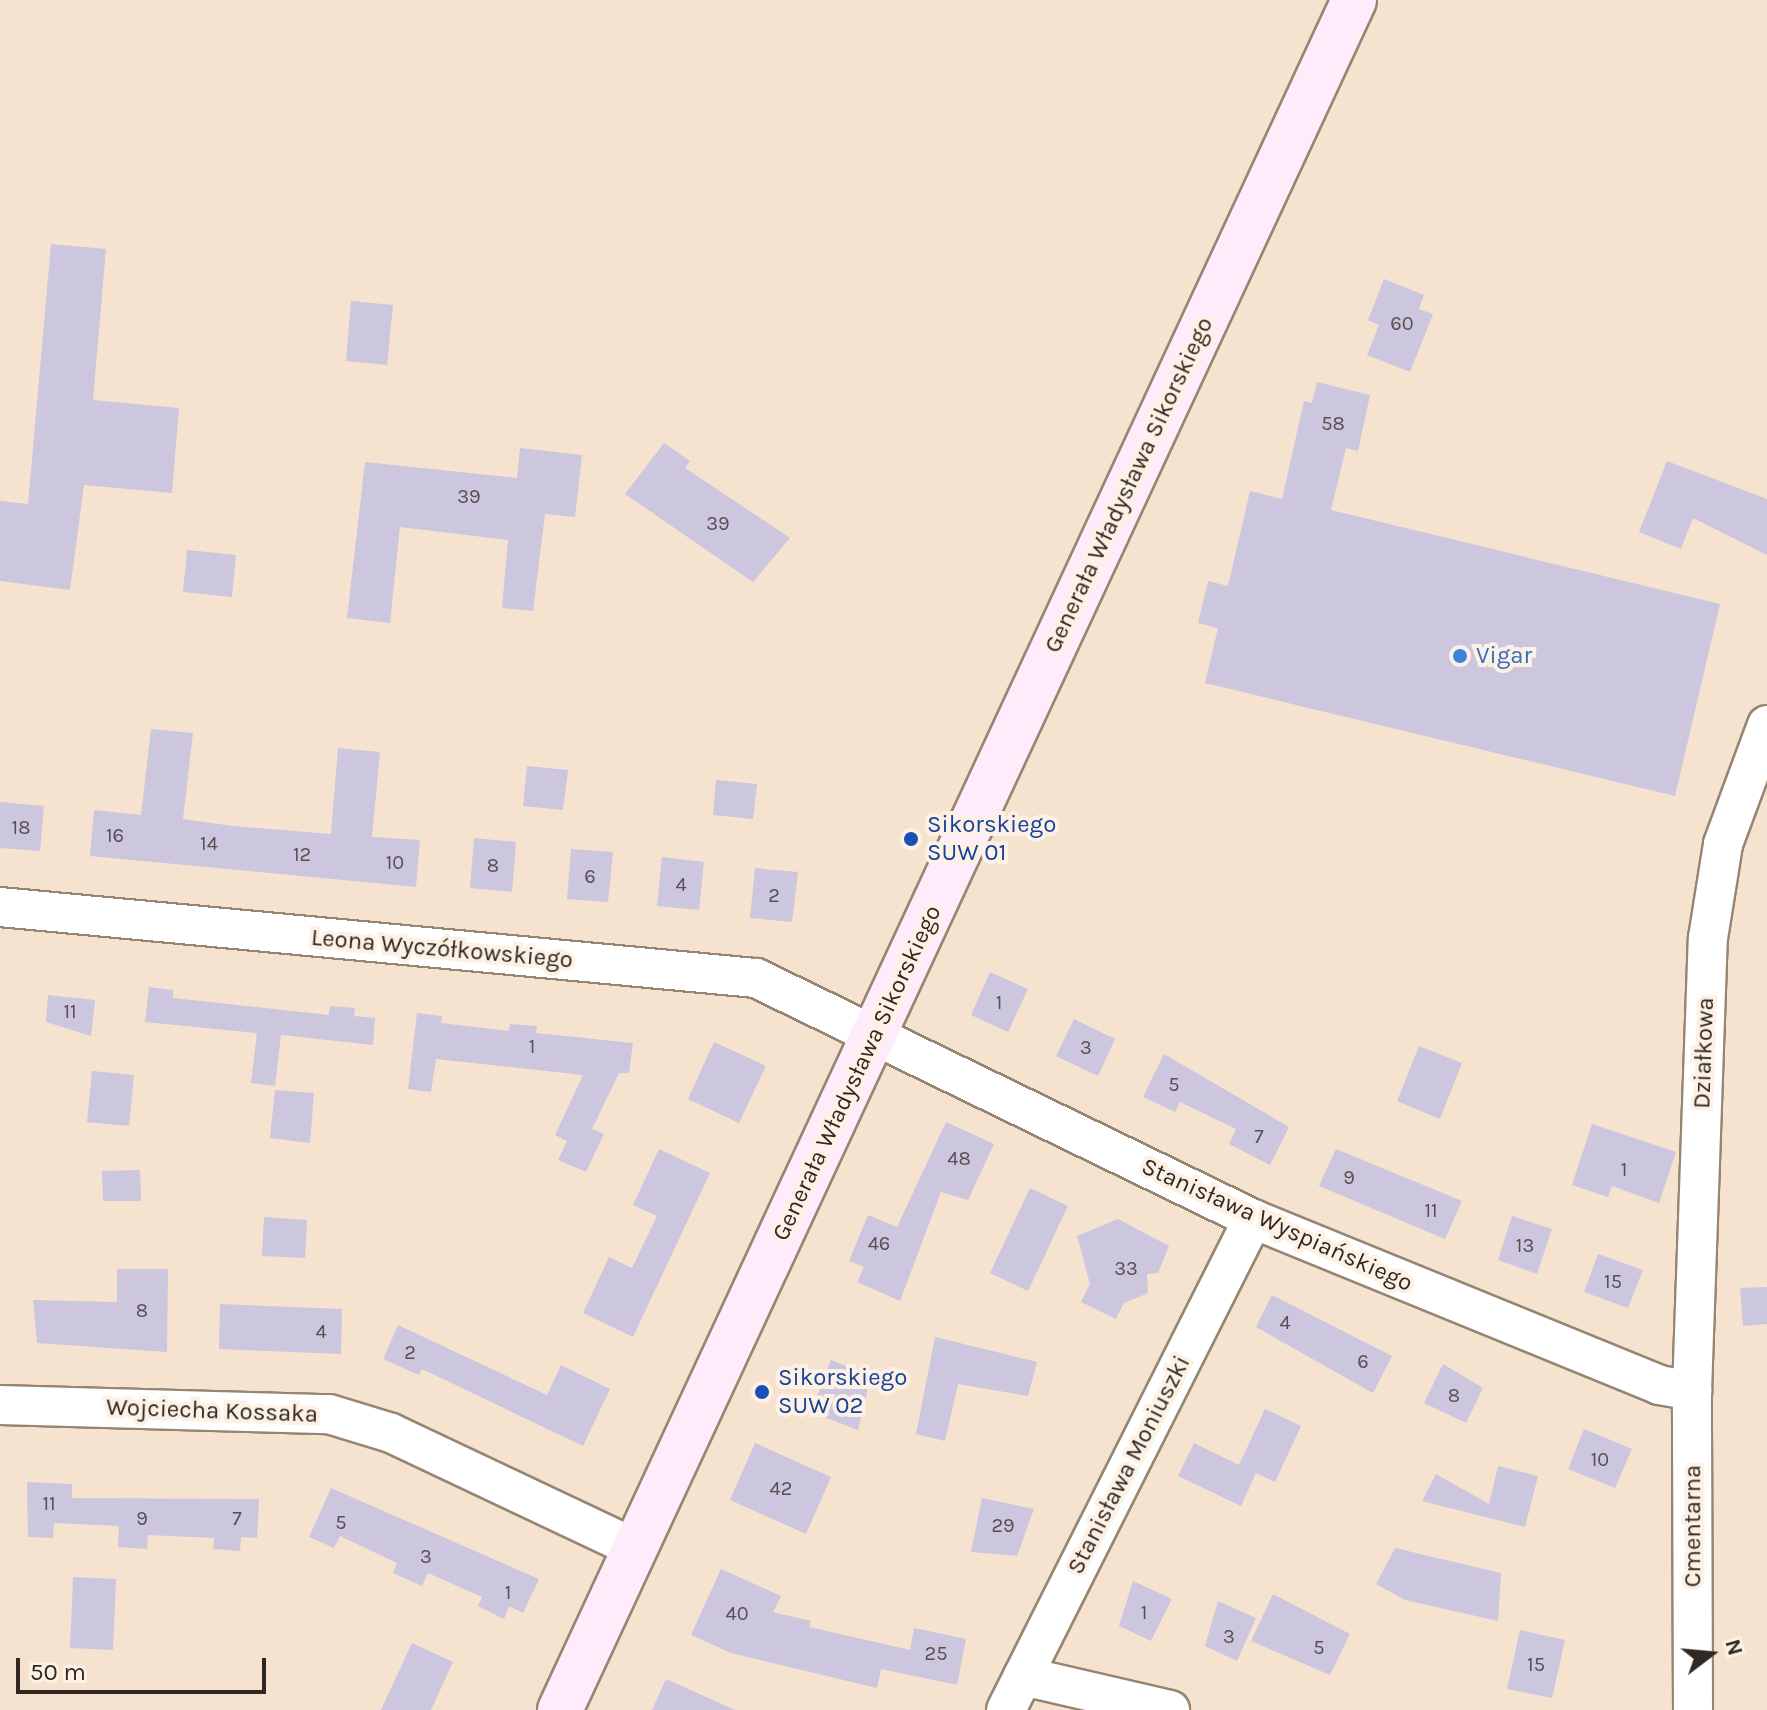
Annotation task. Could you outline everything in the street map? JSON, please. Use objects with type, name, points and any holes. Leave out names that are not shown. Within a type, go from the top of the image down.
[{"type":"street","name":"Generała Władysława Sikorskiego","points":[[560,1710],[1354,0]]},
{"type":"street","name":"Działkowa","points":[[1692,1391],[1708,938],[1723,844],[1767,725]]},
{"type":"street","name":"Leona Wyczółkowskiego","points":[[0,907],[756,978],[872,1034]]},
{"type":"street","name":"Stanisława Wyspiańskiego","points":[[872,1034],[1253,1219],[1659,1385],[1692,1391]]},
{"type":"street","name":"Stanisława Moniuszki","points":[[1006,1710],[1253,1219]]},
{"type":"street","name":"Cmentarna","points":[[1692,1391],[1693,1710]]},
{"type":"street","name":"Wojciecha Kossaka","points":[[0,1405],[329,1414],[391,1433],[636,1549]]},
{"type":"street","points":[[1023,1676],[1170,1710]]},
{"type":"building","points":[[51,244],[106,249],[93,400],[179,408],[172,493],[84,485],[70,590],[0,581],[0,501],[28,504]]},
{"type":"building","points":[[1384,279],[1424,295],[1419,309],[1433,314],[1410,372],[1367,355],[1379,325],[1368,320]]},
{"type":"building","points":[[351,301],[393,305],[387,365],[346,361]]},
{"type":"building","name":"Vigar","points":[[1317,382],[1370,395],[1358,451],[1346,448],[1331,510],[1720,604],[1675,796],[1205,683],[1218,628],[1198,623],[1208,581],[1228,586],[1250,491],[1282,499],[1304,401],[1312,403]]},
{"type":"building","points":[[664,443],[690,461],[685,468],[790,538],[753,582],[625,494]]},
{"type":"building","points":[[520,448],[582,455],[575,517],[545,514],[533,611],[502,608],[508,540],[400,527],[390,623],[347,618],[365,462],[517,478]]},
{"type":"building","points":[[1667,461],[1767,499],[1767,555],[1693,518],[1681,549],[1639,532]]},
{"type":"building","points":[[187,550],[236,555],[232,597],[183,592]]},
{"type":"building","points":[[151,729],[193,733],[183,819],[233,826],[331,834],[338,748],[380,752],[372,837],[420,840],[416,887],[90,856],[94,810],[141,815]]},
{"type":"building","points":[[527,766],[568,770],[563,810],[523,806]]},
{"type":"building","points":[[716,780],[757,784],[753,819],[713,815]]},
{"type":"building","points":[[0,802],[44,806],[40,851],[0,848]]},
{"type":"building","points":[[474,838],[516,842],[512,892],[470,888]]},
{"type":"building","points":[[571,849],[613,852],[608,902],[567,899]]},
{"type":"building","points":[[662,857],[704,862],[699,910],[657,906]]},
{"type":"building","points":[[755,868],[798,872],[792,922],[750,918]]},
{"type":"building","points":[[990,972],[1028,989],[1008,1032],[971,1015]]},
{"type":"building","points":[[149,987],[173,990],[173,998],[329,1015],[330,1006],[355,1008],[354,1016],[375,1018],[373,1045],[281,1035],[275,1086],[251,1083],[257,1033],[145,1022]]},
{"type":"building","points":[[48,995],[95,1000],[91,1036],[46,1022]]},
{"type":"building","points":[[417,1013],[442,1016],[441,1023],[509,1031],[510,1024],[537,1026],[536,1033],[633,1043],[629,1073],[619,1073],[592,1129],[604,1134],[586,1172],[558,1160],[567,1141],[555,1135],[583,1075],[436,1059],[431,1092],[408,1089]]},
{"type":"building","points":[[1074,1019],[1115,1039],[1098,1076],[1056,1056]]},
{"type":"building","points":[[714,1042],[766,1066],[739,1123],[688,1099]]},
{"type":"building","points":[[1419,1046],[1462,1063],[1440,1119],[1397,1101]]},
{"type":"building","points":[[1164,1054],[1289,1127],[1270,1165],[1229,1144],[1236,1129],[1180,1102],[1175,1112],[1143,1097]]},
{"type":"building","points":[[92,1071],[134,1075],[129,1126],[87,1122]]},
{"type":"building","points":[[275,1090],[314,1093],[310,1143],[270,1138]]},
{"type":"building","points":[[946,1122],[994,1144],[968,1200],[941,1192],[900,1301],[857,1282],[864,1267],[849,1261],[868,1215],[897,1227]]},
{"type":"building","points":[[1592,1124],[1676,1152],[1659,1203],[1612,1186],[1608,1197],[1572,1185]]},
{"type":"building","points":[[659,1149],[710,1173],[633,1337],[583,1313],[609,1257],[632,1268],[657,1216],[633,1205]]},
{"type":"building","points":[[1336,1149],[1462,1201],[1445,1239],[1319,1186]]},
{"type":"building","points":[[140,1170],[141,1201],[103,1201],[102,1171]]},
{"type":"building","points":[[1030,1188],[1068,1206],[1028,1291],[990,1273]]},
{"type":"building","points":[[1512,1216],[1552,1229],[1537,1274],[1498,1260]]},
{"type":"building","points":[[264,1217],[307,1220],[305,1258],[262,1256]]},
{"type":"building","points":[[1118,1219],[1169,1246],[1158,1273],[1147,1274],[1148,1293],[1124,1303],[1116,1319],[1081,1302],[1090,1284],[1077,1236]]},
{"type":"building","points":[[1598,1254],[1643,1270],[1628,1308],[1584,1292]]},
{"type":"building","points":[[117,1269],[168,1269],[167,1352],[37,1343],[33,1300],[117,1302]]},
{"type":"building","points":[[1767,1287],[1767,1324],[1743,1326],[1740,1288]]},
{"type":"building","points":[[1272,1295],[1392,1356],[1373,1393],[1256,1327]]},
{"type":"building","points":[[220,1304],[342,1309],[341,1354],[219,1349]]},
{"type":"building","points":[[398,1325],[547,1395],[561,1365],[610,1389],[583,1446],[422,1369],[419,1375],[383,1359]]},
{"type":"building","points":[[935,1337],[1037,1362],[1028,1396],[958,1384],[945,1441],[916,1434]]},
{"type":"building","points":[[831,1360],[871,1376],[858,1430],[811,1412]]},
{"type":"building","points":[[1443,1364],[1483,1388],[1466,1423],[1424,1403]]},
{"type":"building","points":[[1265,1409],[1301,1426],[1275,1482],[1256,1473],[1241,1506],[1178,1476],[1194,1443],[1239,1465]]},
{"type":"building","points":[[1584,1429],[1632,1449],[1615,1488],[1568,1469]]},
{"type":"building","points":[[755,1443],[831,1477],[806,1534],[730,1500]]},
{"type":"building","points":[[1498,1466],[1538,1476],[1525,1527],[1422,1501],[1436,1474],[1489,1504]]},
{"type":"building","points":[[27,1482],[72,1484],[72,1498],[259,1499],[257,1538],[241,1537],[240,1551],[213,1549],[214,1538],[148,1535],[147,1549],[118,1547],[119,1526],[54,1523],[53,1538],[28,1537]]},
{"type":"building","points":[[331,1488],[539,1579],[523,1613],[509,1606],[504,1619],[478,1606],[482,1597],[428,1573],[422,1586],[393,1573],[397,1563],[340,1536],[334,1548],[309,1537]]},
{"type":"building","points":[[982,1498],[1034,1509],[1017,1556],[971,1552]]},
{"type":"building","points":[[1395,1548],[1501,1573],[1498,1621],[1405,1600],[1376,1584]]},
{"type":"building","points":[[721,1569],[781,1596],[773,1612],[811,1621],[809,1627],[910,1650],[914,1628],[966,1639],[957,1685],[881,1669],[877,1688],[731,1653],[691,1635]]},
{"type":"building","points":[[73,1577],[116,1579],[113,1650],[70,1648]]},
{"type":"building","points":[[1133,1581],[1172,1599],[1151,1641],[1119,1626]]},
{"type":"building","points":[[1273,1594],[1350,1634],[1330,1675],[1251,1641]]},
{"type":"building","points":[[1218,1601],[1256,1618],[1237,1661],[1205,1646]]},
{"type":"building","points":[[1520,1630],[1565,1640],[1552,1698],[1507,1689]]},
{"type":"building","points":[[412,1643],[453,1662],[431,1710],[381,1710]]},
{"type":"building","points":[[666,1679],[735,1710],[652,1710]]},
{"type":"place","name":"Vigar","points":[[1460,656]]},
{"type":"place","name":"Sikorskiego SUW 01","points":[[911,839]]},
{"type":"place","name":"Sikorskiego SUW 02","points":[[762,1392]]}]
